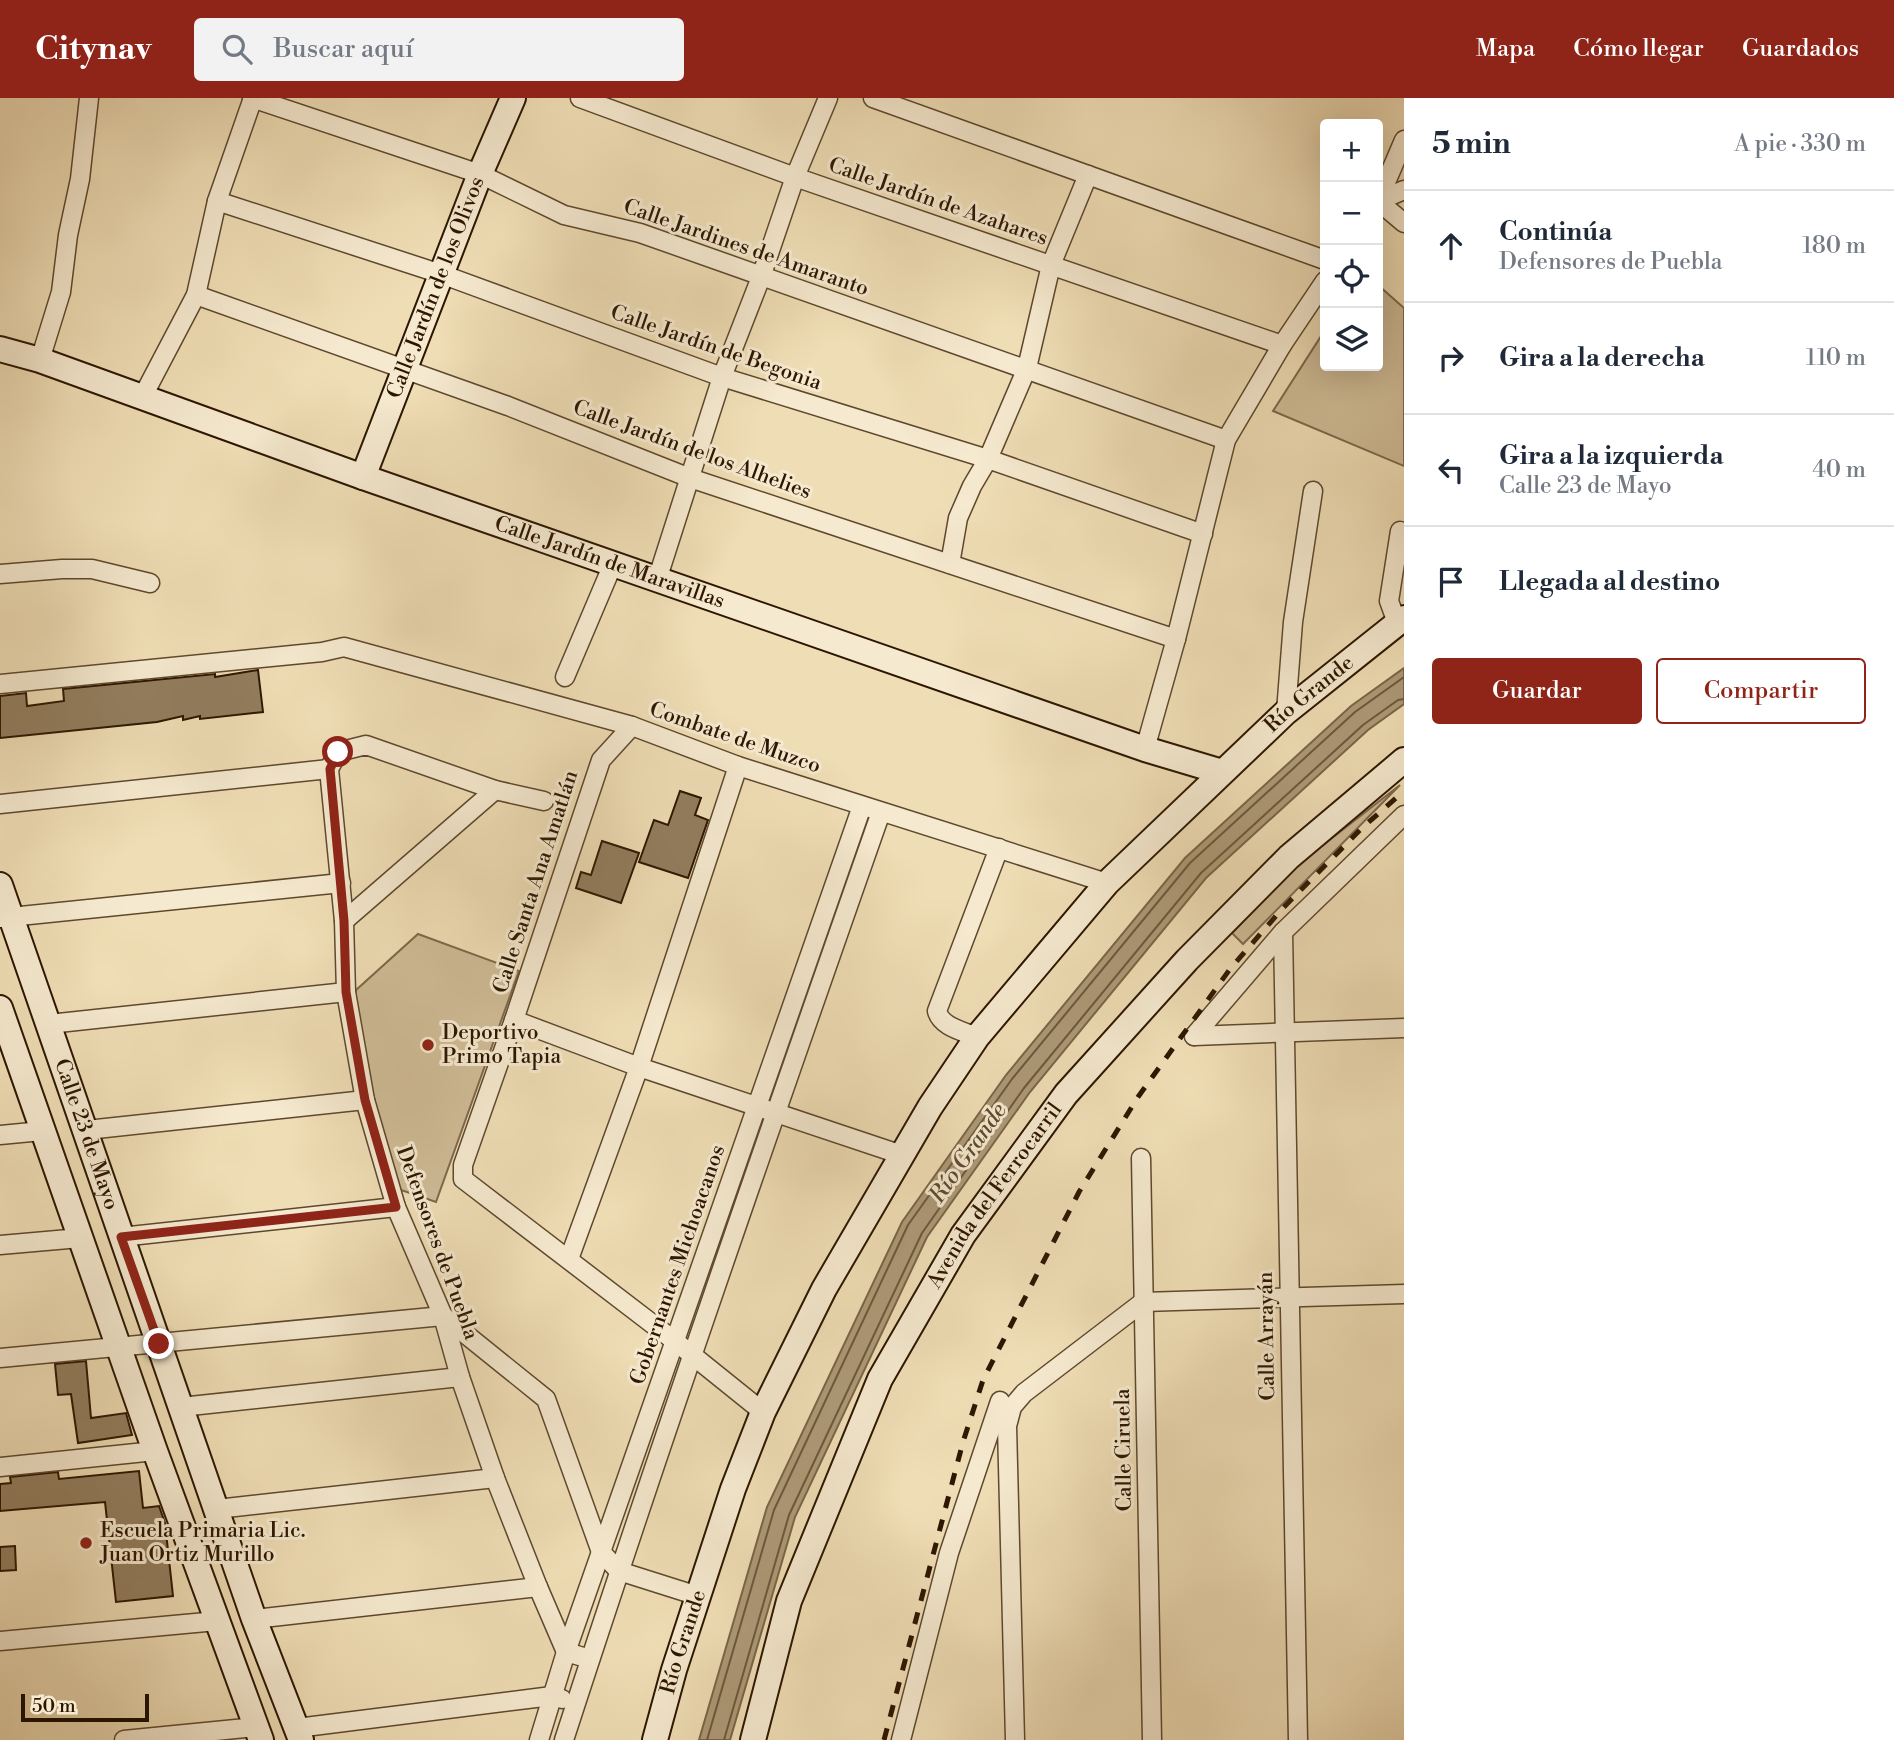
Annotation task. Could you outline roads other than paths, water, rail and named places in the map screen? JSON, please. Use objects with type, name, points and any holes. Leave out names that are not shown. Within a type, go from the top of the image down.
[{"type":"street","points":[[40,360],[61,292],[68,235],[80,179],[89,98]]},
{"type":"street","points":[[143,396],[195,295],[217,201],[253,98]]},
{"type":"street","name":"Calle Jardines de Amaranto","points":[[253,98],[480,174],[564,215],[640,233],[1226,440]]},
{"type":"street","name":"Calle Jardín de los Olivos","points":[[363,477],[480,174],[513,98]]},
{"type":"street","name":"Calle Jardín de Azahares","points":[[580,98],[795,177],[1282,345]]},
{"type":"street","points":[[657,580],[722,377],[761,277],[795,177],[828,98]]},
{"type":"street","points":[[873,98],[1320,258]]},
{"type":"street","points":[[1383,189],[1404,140]]},
{"type":"street","points":[[950,564],[958,518],[988,459],[1027,368],[1051,265],[1088,175]]},
{"type":"street","points":[[1383,199],[1404,190]]},
{"type":"street","name":"Calle Jardín de Begonia","points":[[217,201],[441,274],[722,377],[988,459],[1203,534]]},
{"type":"street","points":[[1383,205],[1404,223]]},
{"type":"street","points":[[1145,749],[1226,440],[1282,345],[1320,288]]},
{"type":"street","name":"Calle Jardín de los Alhelies","points":[[195,295],[508,406],[690,478],[1176,639]]},
{"type":"street","name":"Calle Jardín de Maravillas","points":[[0,349],[40,360],[363,477],[1145,749],[1222,772]]},
{"type":"street","points":[[1286,712],[1293,622],[1313,491]]},
{"type":"street","points":[[1400,620],[1389,601],[1401,531]]},
{"type":"street","points":[[565,677],[613,564]]},
{"type":"street","points":[[0,574],[92,569],[150,583]]},
{"type":"street","name":"Río Grande","points":[[655,1740],[674,1670],[733,1489],[763,1412],[824,1289],[902,1155],[977,1037],[1107,883],[1286,712],[1400,620]]},
{"type":"street","name":"Combate de Muzco","points":[[0,684],[322,652],[344,647],[632,726],[738,766],[1107,883]]},
{"type":"street","name":"Calle Santa Ana Amatlán","points":[[632,726],[601,760],[463,1166],[463,1179],[694,1355],[763,1412]]},
{"type":"street","points":[[0,804],[330,769],[338,752],[366,746],[495,790],[544,801]]},
{"type":"street","name":"Avenida del Ferrocarril","points":[[753,1740],[789,1601],[880,1379],[963,1236],[1066,1094],[1187,960],[1289,857],[1404,760]]},
{"type":"street","points":[[569,1259],[639,1067],[738,766]]},
{"type":"street","name":"Defensores de Puebla","points":[[330,769],[344,921],[346,992],[365,1100],[396,1207],[443,1316],[460,1377],[495,1478],[566,1652]]},
{"type":"street","points":[[344,921],[495,790]]},
{"type":"street","name":"Gobernantes Michoacanos","points":[[539,1740],[566,1652],[862,806]]},
{"type":"street","name":"Gobernantes Michoacanos","points":[[564,1740],[619,1571],[881,812]]},
{"type":"street","points":[[1404,815],[1283,932],[1194,1036],[1404,1028]]},
{"type":"street","points":[[977,1037],[946,1024],[939,1018],[937,1011],[999,848]]},
{"type":"street","points":[[6,917],[341,883]]},
{"type":"street","name":"Calle 23 de Mayo","points":[[0,885],[6,917],[49,1024],[254,1619],[299,1734]]},
{"type":"street","name":"Calle Arrayán","points":[[1283,932],[1298,1740]]},
{"type":"street","points":[[49,1024],[346,992]]},
{"type":"street","points":[[514,1020],[639,1067],[902,1155]]},
{"type":"street","name":"Calle 23 de Mayo","points":[[2,1021],[258,1734]]},
{"type":"street","points":[[86,1130],[365,1100]]},
{"type":"street","points":[[0,1135],[43,1131]]},
{"type":"street","name":"Calle Ciruela","points":[[1141,1158],[1152,1740]]},
{"type":"street","points":[[121,1237],[396,1207]]},
{"type":"street","points":[[0,1245],[80,1238]]},
{"type":"street","points":[[901,1740],[949,1553],[1006,1404],[1143,1302],[1404,1294]]},
{"type":"street","points":[[0,1358],[443,1316],[546,1399],[601,1552],[619,1571],[698,1596]]},
{"type":"street","points":[[181,1407],[460,1377]]},
{"type":"street","points":[[1006,1404],[1015,1740]]},
{"type":"street","points":[[0,1467],[155,1451]]},
{"type":"street","points":[[217,1510],[495,1478]]},
{"type":"street","points":[[254,1619],[538,1587]]},
{"type":"street","points":[[0,1641],[217,1621]]},
{"type":"street","points":[[566,1652],[590,1659]]},
{"type":"street","points":[[299,1734],[552,1696],[576,1702]]},
{"type":"street","points":[[124,1740],[258,1734]]},
{"type":"water","points":[[1404,668],[1404,704],[1368,730],[1206,878],[1030,1092],[927,1237],[795,1517],[730,1740],[699,1740],[767,1507],[902,1222],[1006,1075],[1185,858],[1351,706]]},
{"type":"railway","points":[[884,1740],[963,1442],[983,1380],[1079,1192],[1138,1097],[1230,969],[1282,909],[1362,828],[1404,791]]},
{"type":"place","name":"Deportivo Primo Tapia","points":[[428,1045]]},
{"type":"place","name":"Escuela Primaria Lic. Juan Ortiz Murillo","points":[[86,1543]]}]
